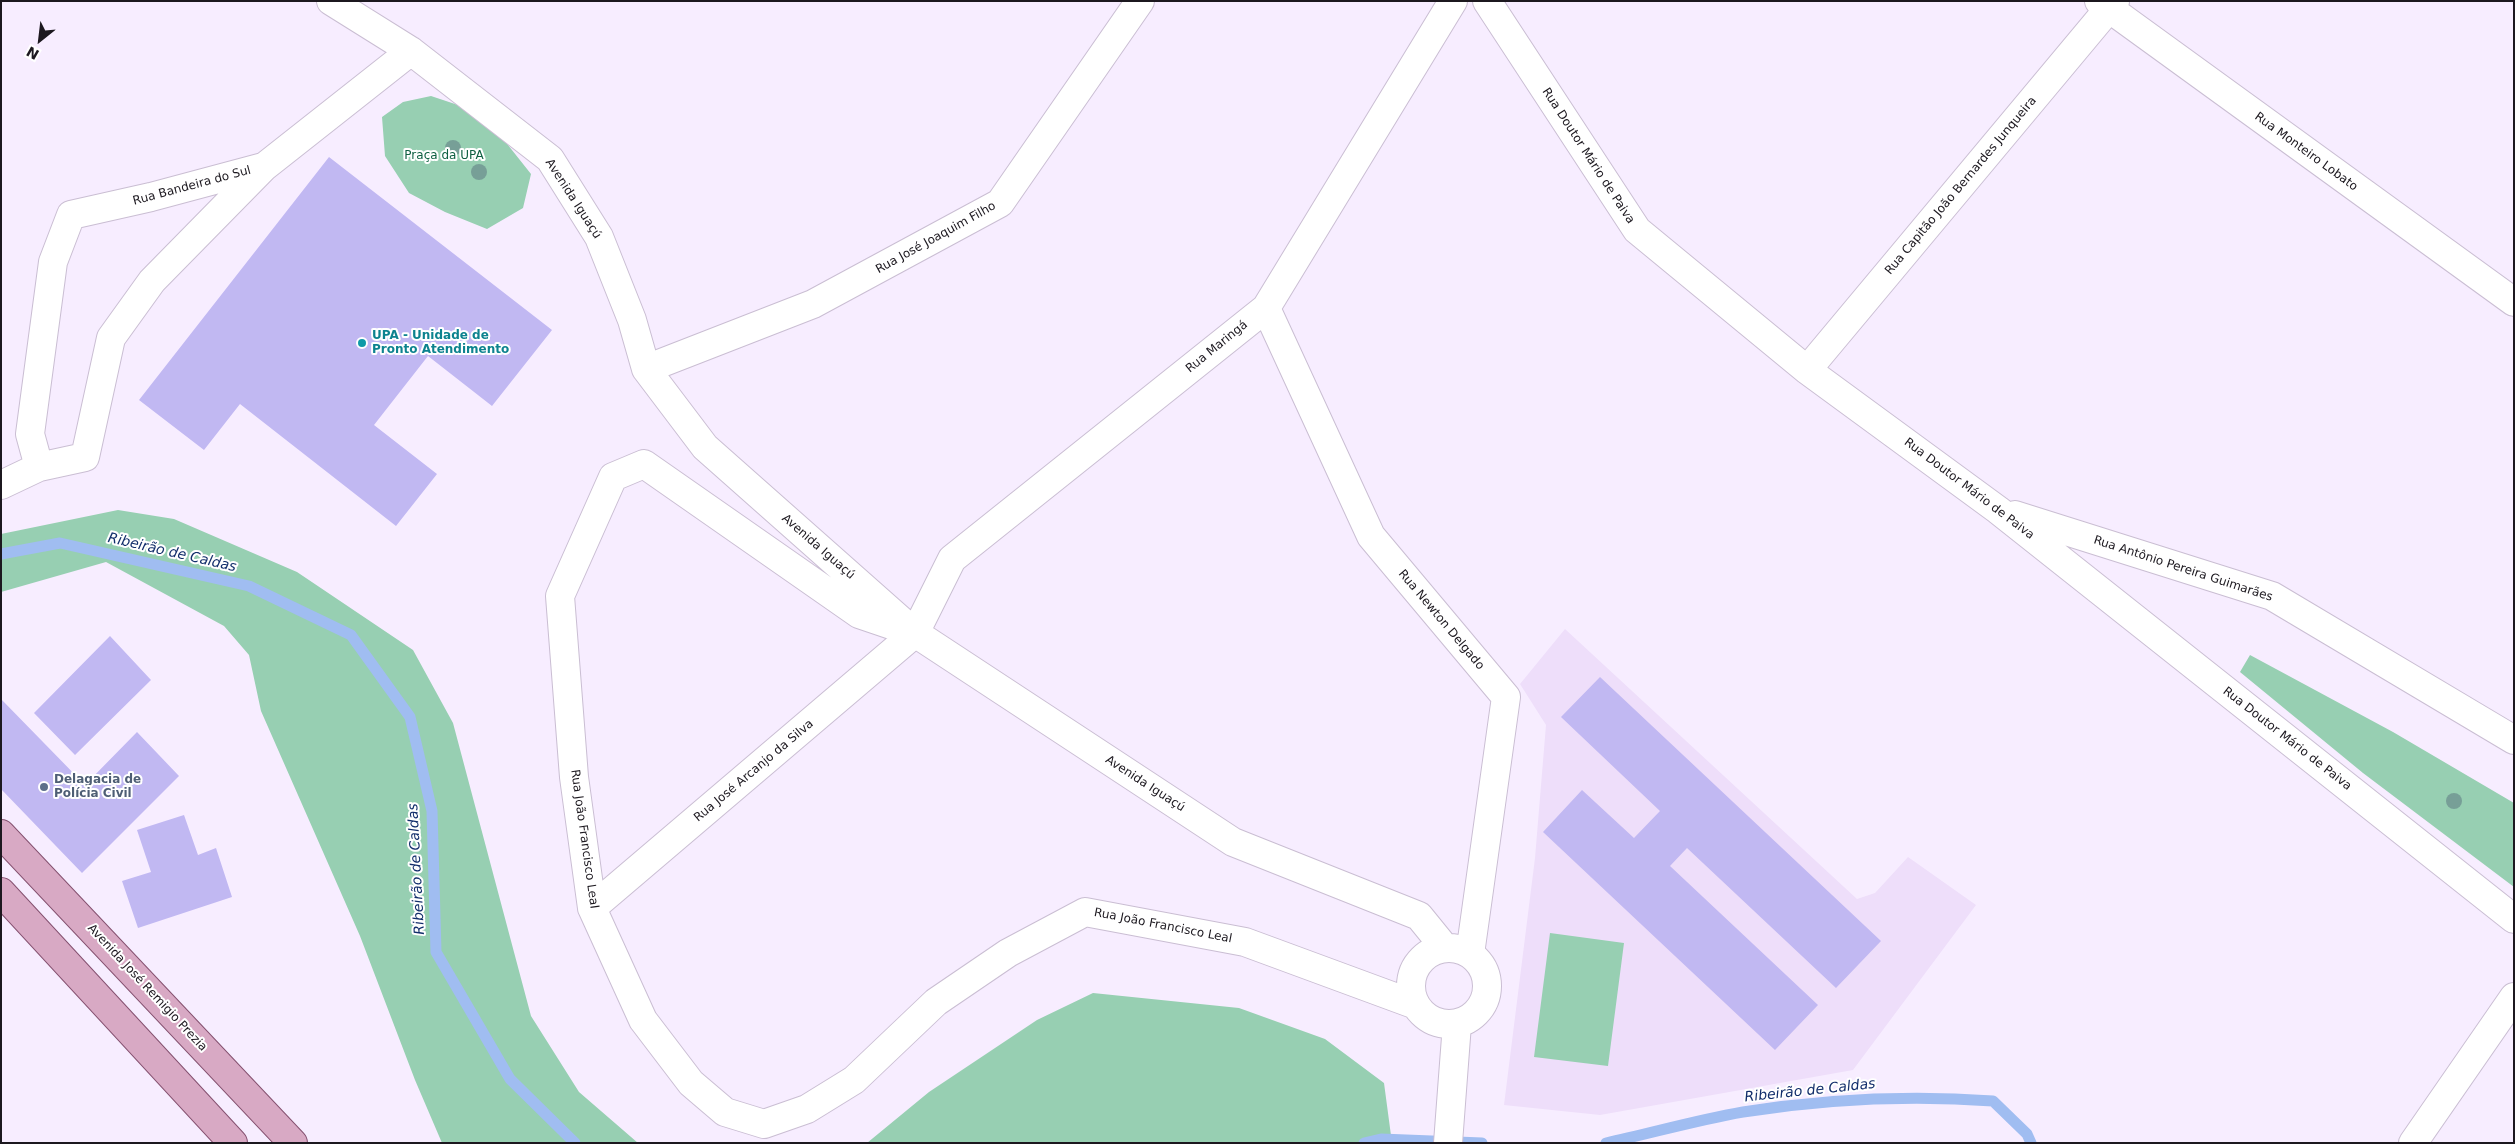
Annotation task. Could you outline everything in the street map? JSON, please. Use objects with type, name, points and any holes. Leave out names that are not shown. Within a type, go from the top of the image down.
[{"type":"main road","name":"Avenida José Remigio Prezia","points":[[1,834],[294,1143]]},
{"type":"main road","points":[[1,892],[233,1143]]},
{"type":"street","name":"Avenida Iguaçú","points":[[331,1],[411,51],[550,159],[599,237],[632,320],[646,369],[705,447],[915,633],[1233,842],[1419,916],[1457,951]]},
{"type":"street","name":"Rua José Joaquim Filho","points":[[646,369],[813,304],[1000,204],[1140,1]]},
{"type":"street","name":"Rua Maringá","points":[[915,633],[952,560],[1266,308],[1453,1]]},
{"type":"street","name":"Rua Doutor Mário de Paiva","points":[[1487,1],[1637,230],[1807,370],[1998,510],[2514,919]]},
{"type":"street","name":"Rua Capitão João Bernardes Junqueira","points":[[1807,370],[2108,4]]},
{"type":"street","name":"Rua Monteiro Lobato","points":[[2108,4],[2514,302]]},
{"type":"street","points":[[264,167],[411,51]]},
{"type":"street","name":"Rua Bandeira do Sul","points":[[39,467],[30,434],[53,262],[71,215],[151,197],[264,167]]},
{"type":"street","name":"Rua Bandeira do Sul","points":[[1,485],[39,467],[85,457],[111,338],[152,280],[264,167]]},
{"type":"street","name":"Rua Newton Delgado","points":[[1266,308],[1371,536],[1506,697],[1457,951]]},
{"type":"street","name":"Rua João Francisco Leal","points":[[915,633],[859,614],[644,464],[613,477],[560,596],[574,778],[592,908],[643,1020],[691,1083],[725,1112],[764,1124],[807,1109],[854,1080],[936,1002],[1008,953],[1085,912],[1245,942],[1416,1005]]},
{"type":"street","name":"Rua Antônio Pereira Guimarães","points":[[1998,510],[2272,596],[2514,740]]},
{"type":"street","name":"Rua José Arcanjo da Silva","points":[[592,908],[915,633]]},
{"type":"street","points":[[1432,951],[1457,951],[1480,962],[1486,974],[1488,986],[1486,1000],[1469,1019],[1457,1024],[1433,1021],[1423,1015],[1411,994],[1414,970],[1421,959],[1432,951]]},
{"type":"street","points":[[2413,1143],[2514,997]]},
{"type":"street","points":[[1448,1143],[1457,1024]]},
{"type":"shaded area","points":[[1565,629],[1857,899],[1875,893],[1908,857],[1976,905],[1853,1070],[1600,1115],[1504,1105],[1535,858],[1546,725],[1520,684]]},
{"type":"green space","name":"Praça da UPA","points":[[431,96],[461,106],[504,140],[531,174],[523,208],[487,229],[445,212],[409,193],[385,156],[382,117],[403,102]]},
{"type":"green space","points":[[118,510],[174,519],[297,572],[413,650],[453,723],[531,1016],[579,1092],[638,1143],[442,1143],[415,1080],[360,936],[261,711],[249,655],[224,626],[106,562],[1,592],[1,534]]},
{"type":"green space","points":[[2250,655],[2393,732],[2514,803],[2514,887],[2363,773],[2240,672]]},
{"type":"green space","points":[[1550,933],[1624,943],[1608,1066],[1534,1057]]},
{"type":"green space","points":[[1093,993],[1239,1008],[1325,1039],[1384,1083],[1392,1143],[867,1143],[929,1092],[1037,1020]]},
{"type":"building","name":"UPA - Unidade de Pronto Atendimento","points":[[329,157],[552,330],[492,406],[428,356],[374,425],[437,474],[396,526],[240,404],[204,450],[139,400]]},
{"type":"building","points":[[110,636],[151,680],[75,755],[34,713]]},
{"type":"building","points":[[1600,677],[1881,941],[1836,988],[1687,848],[1670,866],[1818,1005],[1775,1050],[1543,832],[1582,790],[1634,838],[1660,811],[1561,717]]},
{"type":"building","name":"Delagacia de Polícia Civil","points":[[1,699],[85,785],[137,732],[179,776],[82,873],[1,789]]},
{"type":"building","points":[[184,815],[198,855],[216,848],[232,897],[138,928],[122,881],[151,872],[137,830]]},
{"type":"waterway","name":"Ribeirão de Caldas","points":[[1,554],[60,543],[249,586],[351,635],[410,717],[432,811],[436,952],[510,1079],[575,1143]]},
{"type":"waterway","name":"Ribeirão de Caldas","points":[[1606,1143],[1743,1112],[1836,1101],[1899,1098],[1993,1101],[2027,1134],[2031,1143]]},
{"type":"waterway","name":"Ribeirão de Caldas","points":[[1364,1143],[1381,1139],[1482,1143]]},
{"type":"place","name":"UPA - Unidade de Pronto Atendimento","points":[[362,343]]},
{"type":"place","name":"Delagacia de Polícia Civil","points":[[44,787]]}]
